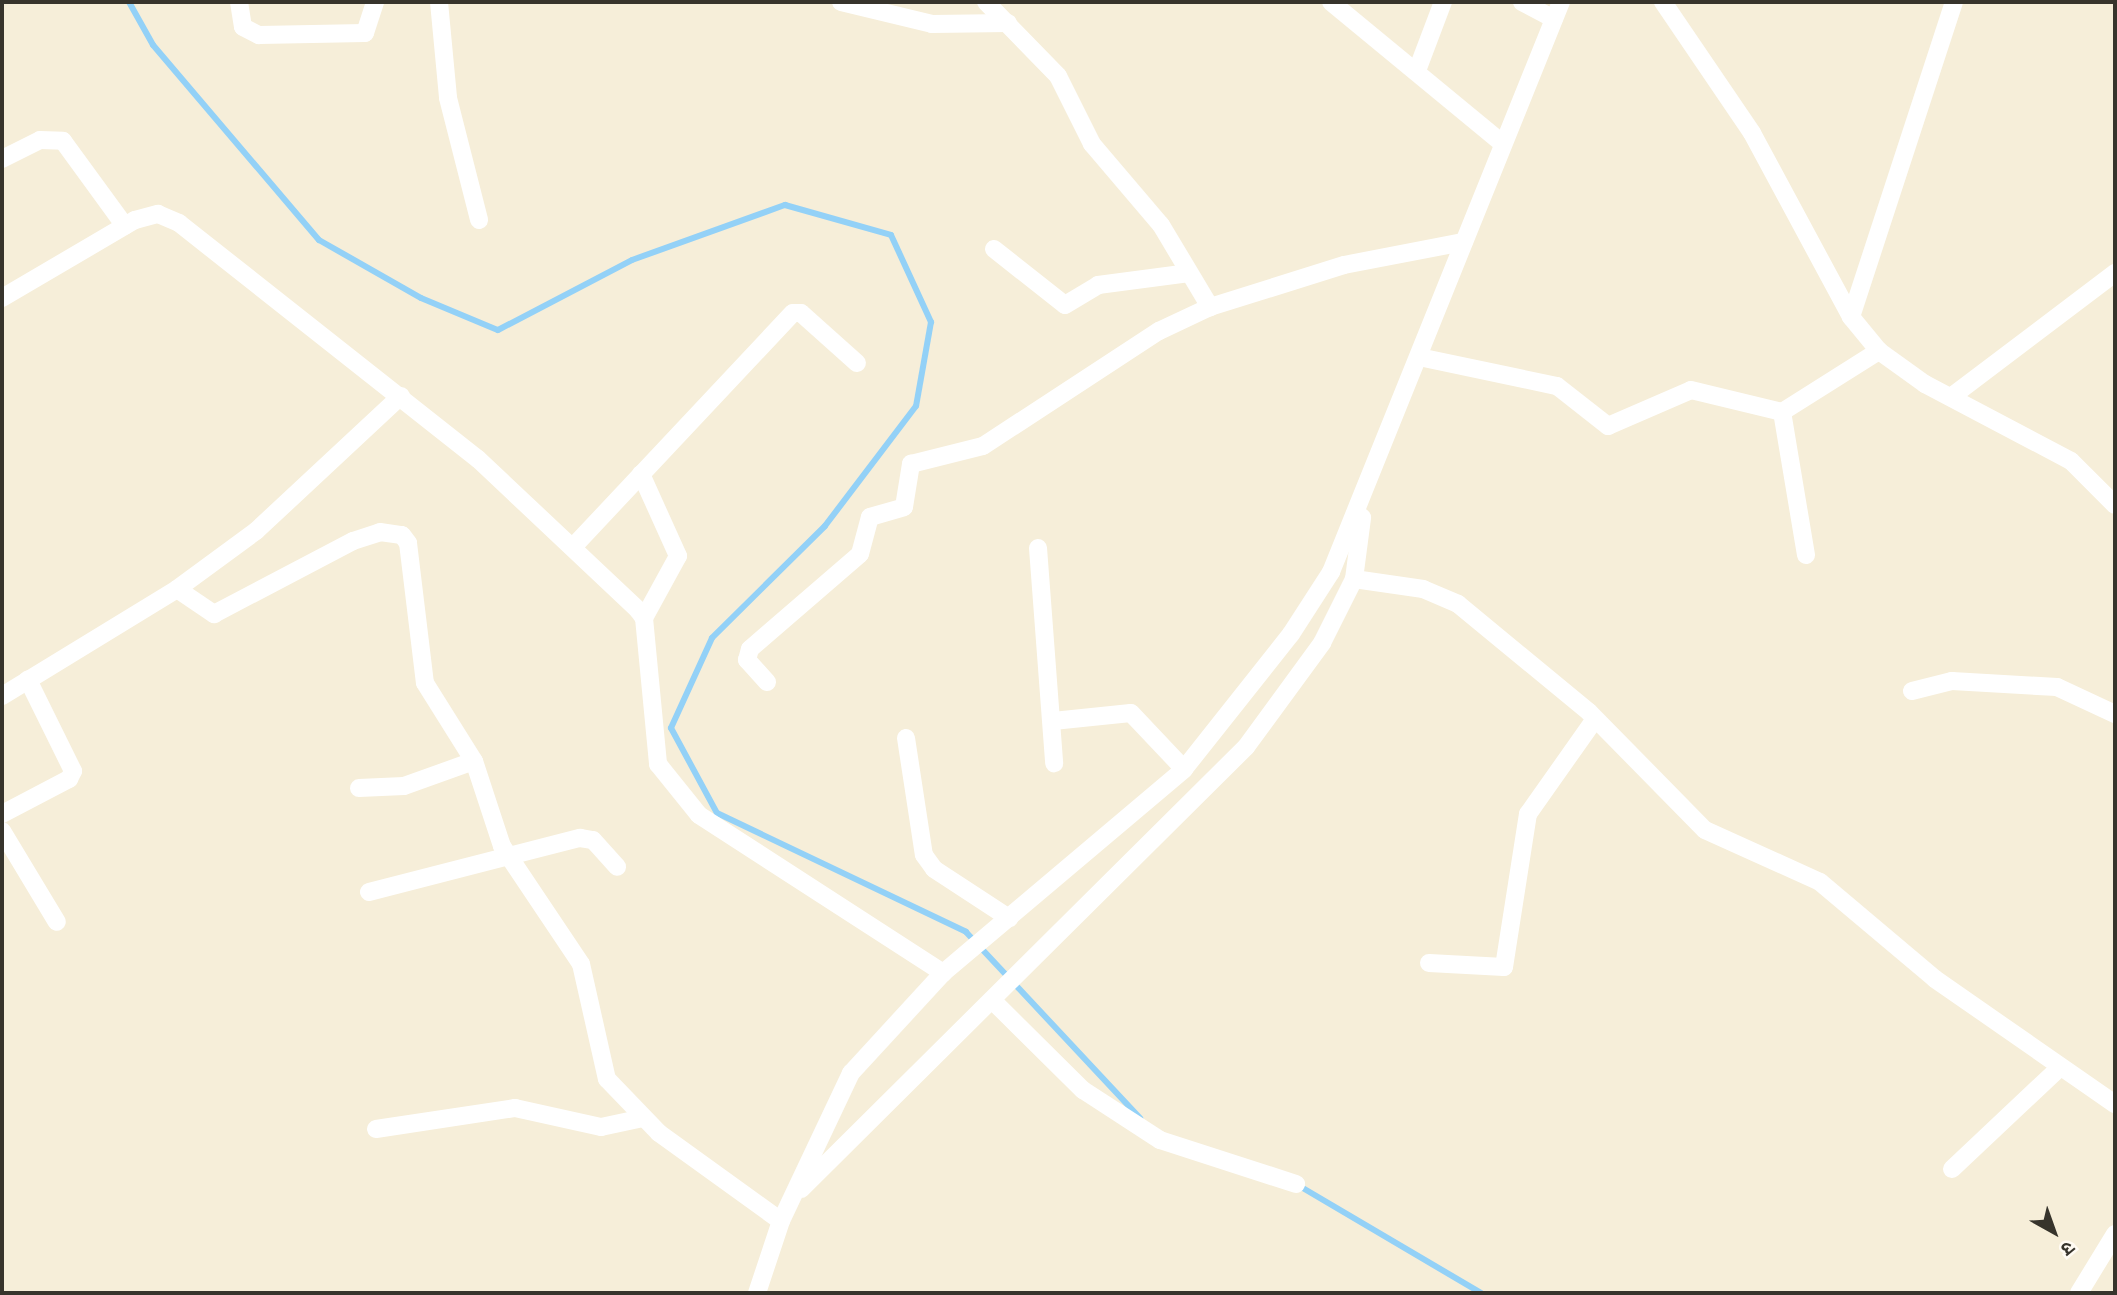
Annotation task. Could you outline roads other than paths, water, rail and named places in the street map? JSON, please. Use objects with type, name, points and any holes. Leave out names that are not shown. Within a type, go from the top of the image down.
[{"type":"street","points":[[239,2],[243,27],[259,35],[365,33],[375,2]]},
{"type":"street","points":[[439,2],[448,97],[479,220]]},
{"type":"street","points":[[841,2],[932,24],[1008,23]]},
{"type":"street","points":[[986,2],[1058,76],[1092,144],[1147,206],[1210,307]]},
{"type":"street","points":[[1331,2],[1418,68],[1501,142]]},
{"type":"street","points":[[1418,68],[1443,2]]},
{"type":"street","points":[[1522,2],[1554,19]]},
{"type":"street","points":[[757,1293],[781,1221],[842,1086],[943,973],[1184,769],[1291,634],[1331,572],[1364,501],[1501,142],[1560,2]]},
{"type":"street","points":[[1663,2],[1752,133],[1851,317],[1878,351],[1951,397],[2094,479],[2115,505]]},
{"type":"street","points":[[1851,317],[1954,2]]},
{"type":"street","points":[[2,159],[40,140],[64,141],[125,226]]},
{"type":"street","points":[[2,298],[125,226],[151,214],[169,217],[401,396],[573,547],[644,618]]},
{"type":"street","points":[[767,682],[747,660],[750,649],[863,550],[870,517],[904,507],[911,464],[983,446],[1159,331],[1210,307],[1344,265],[1464,242]]},
{"type":"street","points":[[994,249],[1065,305],[1098,285],[1189,273]]},
{"type":"street","points":[[1951,397],[2115,273]]},
{"type":"street","points":[[573,547],[793,313],[801,313],[857,363]]},
{"type":"street","points":[[1419,357],[1557,386],[1608,426],[1691,390],[1782,412],[1878,351]]},
{"type":"street","points":[[2,696],[177,589],[256,531],[401,396]]},
{"type":"street","points":[[1782,412],[1806,555]]},
{"type":"street","points":[[641,474],[678,556],[644,618],[652,736],[672,788],[699,815],[784,874],[943,973]]},
{"type":"street","points":[[2094,479],[2115,478]]},
{"type":"street","points":[[793,1197],[996,996],[1038,950],[1246,747],[1322,643],[1354,579],[1364,501]]},
{"type":"street","points":[[177,589],[214,614],[354,541],[380,532],[401,535],[408,543],[425,682],[474,761],[511,858],[581,964],[607,1079],[643,1118],[781,1221]]},
{"type":"street","points":[[1038,548],[1055,762]]},
{"type":"street","points":[[1354,579],[1444,596],[1595,719],[1705,830],[1821,882],[1935,979],[2059,1068],[2115,1104]]},
{"type":"street","points":[[2,814],[69,779],[73,771],[28,680]]},
{"type":"street","points":[[1912,691],[1952,681],[2057,687],[2115,714]]},
{"type":"street","points":[[1053,721],[1131,713],[1184,769]]},
{"type":"street","points":[[1429,963],[1504,967],[1528,814],[1595,719]]},
{"type":"street","points":[[906,738],[924,855],[940,873],[1009,918]]},
{"type":"street","points":[[359,788],[404,786],[474,761]]},
{"type":"street","points":[[2,831],[57,922]]},
{"type":"street","points":[[369,892],[587,837],[617,867]]},
{"type":"street","points":[[996,996],[1083,1090],[1160,1140],[1296,1184]]},
{"type":"street","points":[[1952,1169],[2059,1068]]},
{"type":"street","points":[[376,1129],[515,1108],[601,1127],[643,1118]]},
{"type":"street","points":[[2079,1293],[2115,1234]]},
{"type":"waterway","points":[[129,2],[153,45],[319,240],[421,298],[498,330],[632,260],[785,205],[891,235],[931,322],[916,406],[825,526],[712,638],[671,728],[717,813],[966,932],[1140,1118]]},
{"type":"waterway","points":[[1296,1184],[1481,1293]]}]
